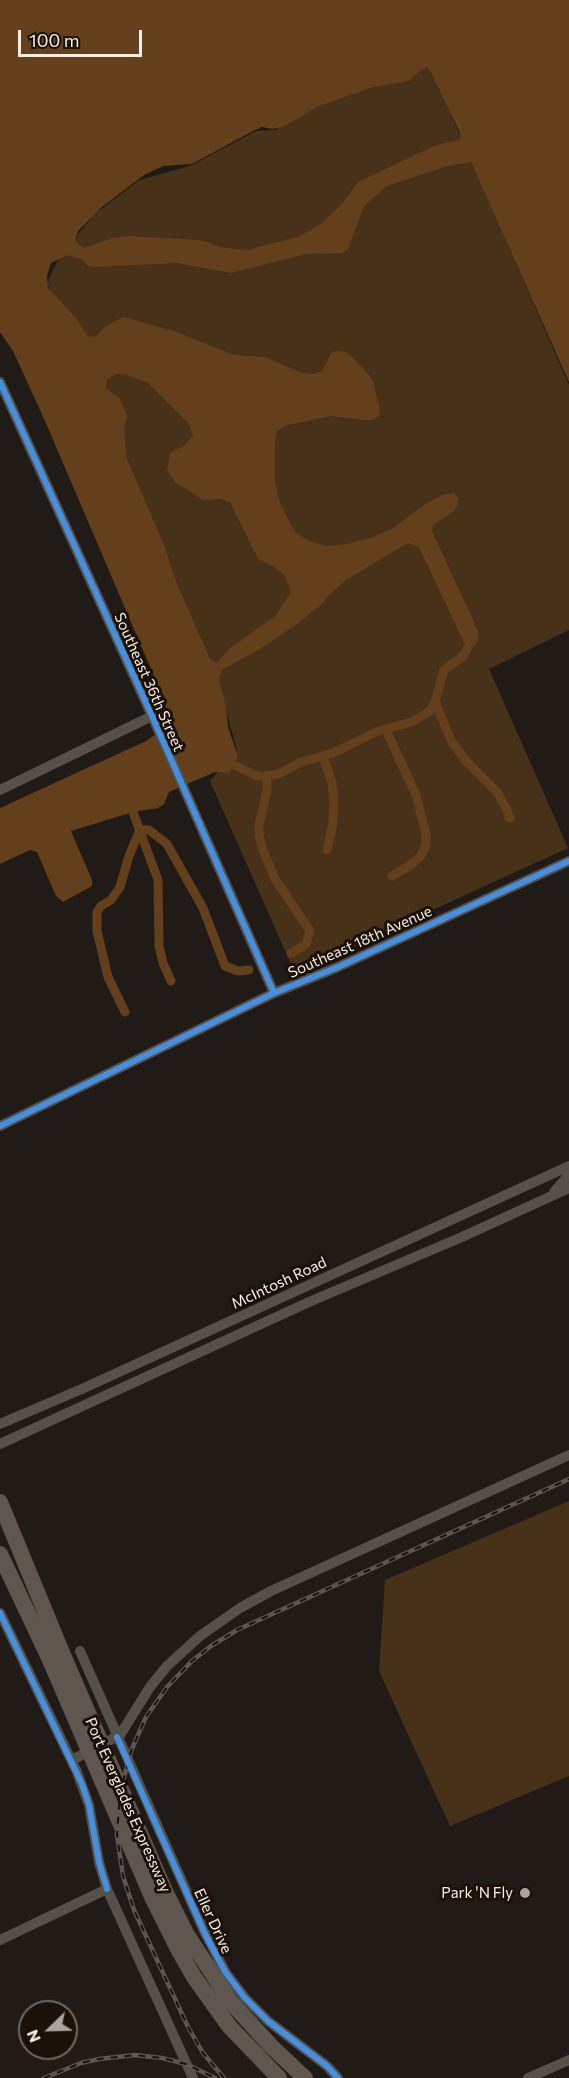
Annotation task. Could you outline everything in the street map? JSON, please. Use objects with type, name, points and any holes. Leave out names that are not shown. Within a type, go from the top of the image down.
[{"type":"highway","name":"Port Everglades Expressway","points":[[0,1502],[56,1658],[153,1899],[194,1977],[230,2026],[279,2078]]},
{"type":"highway","name":"Port Everglades Expressway","points":[[0,1554],[56,1658],[165,1891],[188,1935],[231,2002],[291,2066],[308,2078]]},
{"type":"street","name":"Southeast 36th Street","points":[[0,382],[154,721],[274,993]]},
{"type":"street","points":[[0,790],[154,721]]},
{"type":"street","name":"Southeast 18th Avenue","points":[[0,1126],[274,993],[338,967],[569,861]]},
{"type":"street","points":[[550,1196],[568,1176],[568,1166]]},
{"type":"street","name":"McIntosh Road","points":[[0,1424],[84,1388],[568,1166]]},
{"type":"street","name":"McIntosh Road","points":[[0,1443],[299,1307],[569,1188]]},
{"type":"street","points":[[72,1760],[117,1737],[126,1728],[141,1700],[167,1665],[200,1636],[240,1608],[278,1588],[569,1455]]},
{"type":"street","points":[[0,1613],[72,1760],[89,1805],[99,1862],[107,1888],[193,2078]]},
{"type":"street","name":"Eller Drive","points":[[80,1652],[206,1936],[226,1973],[245,1998],[268,2021],[327,2066],[338,2078]]},
{"type":"street","points":[[0,1940],[107,1888]]},
{"type":"street","points":[[528,2078],[569,2060]]},
{"type":"shaded area","points":[[0,0],[569,0],[569,382],[471,162],[451,165],[387,186],[364,206],[348,249],[342,253],[306,254],[231,273],[178,263],[95,267],[88,266],[83,260],[67,255],[51,263],[47,276],[48,288],[77,319],[88,337],[96,336],[106,326],[123,317],[174,331],[234,355],[266,357],[302,373],[313,374],[322,371],[332,352],[346,352],[353,358],[373,382],[380,410],[379,416],[372,420],[363,420],[332,416],[287,425],[277,431],[275,482],[280,503],[295,532],[309,541],[327,546],[347,544],[373,537],[393,528],[442,495],[454,493],[458,498],[458,505],[454,511],[433,525],[432,531],[478,631],[475,646],[467,649],[419,547],[408,543],[346,580],[297,624],[260,649],[222,670],[219,678],[228,727],[238,756],[229,773],[215,772],[169,792],[164,804],[158,808],[133,812],[71,831],[92,880],[92,886],[63,902],[56,896],[37,852],[30,850],[0,864],[0,808],[146,741],[156,734],[164,722],[166,704],[45,421],[13,351],[0,332]],"holes":[[[427,67],[460,133],[460,140],[436,145],[358,182],[342,204],[322,223],[297,237],[247,250],[218,247],[199,240],[129,236],[113,238],[84,248],[75,240],[78,231],[102,207],[144,175],[163,166],[192,164],[262,127],[272,129],[283,127],[319,106],[370,88],[409,81]],[[117,374],[125,374],[148,383],[189,424],[193,435],[185,445],[170,453],[167,470],[175,482],[203,500],[221,499],[230,502],[258,559],[273,566],[285,576],[291,592],[275,616],[230,648],[217,663],[210,659],[127,459],[124,429],[127,416],[119,397],[106,389],[107,379]]]},
{"type":"shaded area","points":[[429,64],[569,385],[569,630],[489,669],[568,848],[295,973],[210,781],[237,750],[221,693],[78,362],[47,283],[61,254],[95,214],[139,180],[190,166],[256,131],[275,130],[343,93]]},
{"type":"shaded area","points":[[569,1501],[569,1776],[450,1826],[379,1671],[385,1580]]},
{"type":"waterway","points":[[234,765],[257,776],[278,774],[301,762],[333,753],[378,731],[412,722],[430,711],[435,702],[444,670],[462,657],[467,649]]},
{"type":"waterway","points":[[435,702],[452,742],[467,762],[497,792],[510,818]]},
{"type":"waterway","points":[[386,730],[416,795],[426,834],[426,845],[420,857],[392,876]]},
{"type":"waterway","points":[[323,756],[332,783],[334,801],[333,823],[327,850]]},
{"type":"waterway","points":[[267,776],[267,790],[259,825],[263,850],[275,879],[310,931],[306,944],[291,953]]},
{"type":"waterway","points":[[133,812],[158,880],[159,946],[171,981]]},
{"type":"waterway","points":[[125,1012],[108,977],[97,931],[97,912],[101,906],[111,900],[120,887],[140,830],[149,830],[167,844],[203,908],[225,966],[238,971],[249,970]]},
{"type":"railway","points":[[224,2078],[203,2053],[188,2027],[134,1910],[123,1876],[117,1835],[120,1793],[131,1751],[146,1717],[167,1687],[192,1661],[237,1630],[569,1479]]},
{"type":"railway","points":[[44,2078],[81,2063],[135,2055],[186,2064],[215,2078]]},
{"type":"cycle path","points":[[0,382],[152,716],[274,993]]},
{"type":"cycle path","points":[[0,1126],[274,993],[338,967],[569,861]]},
{"type":"cycle path","points":[[0,1613],[82,1784],[89,1805],[99,1862],[107,1889]]},
{"type":"cycle path","points":[[117,1737],[206,1936],[226,1973],[245,1998],[268,2021],[327,2066],[338,2078]]},
{"type":"place","name":"Park 'N Fly","points":[[525,1893]]}]
